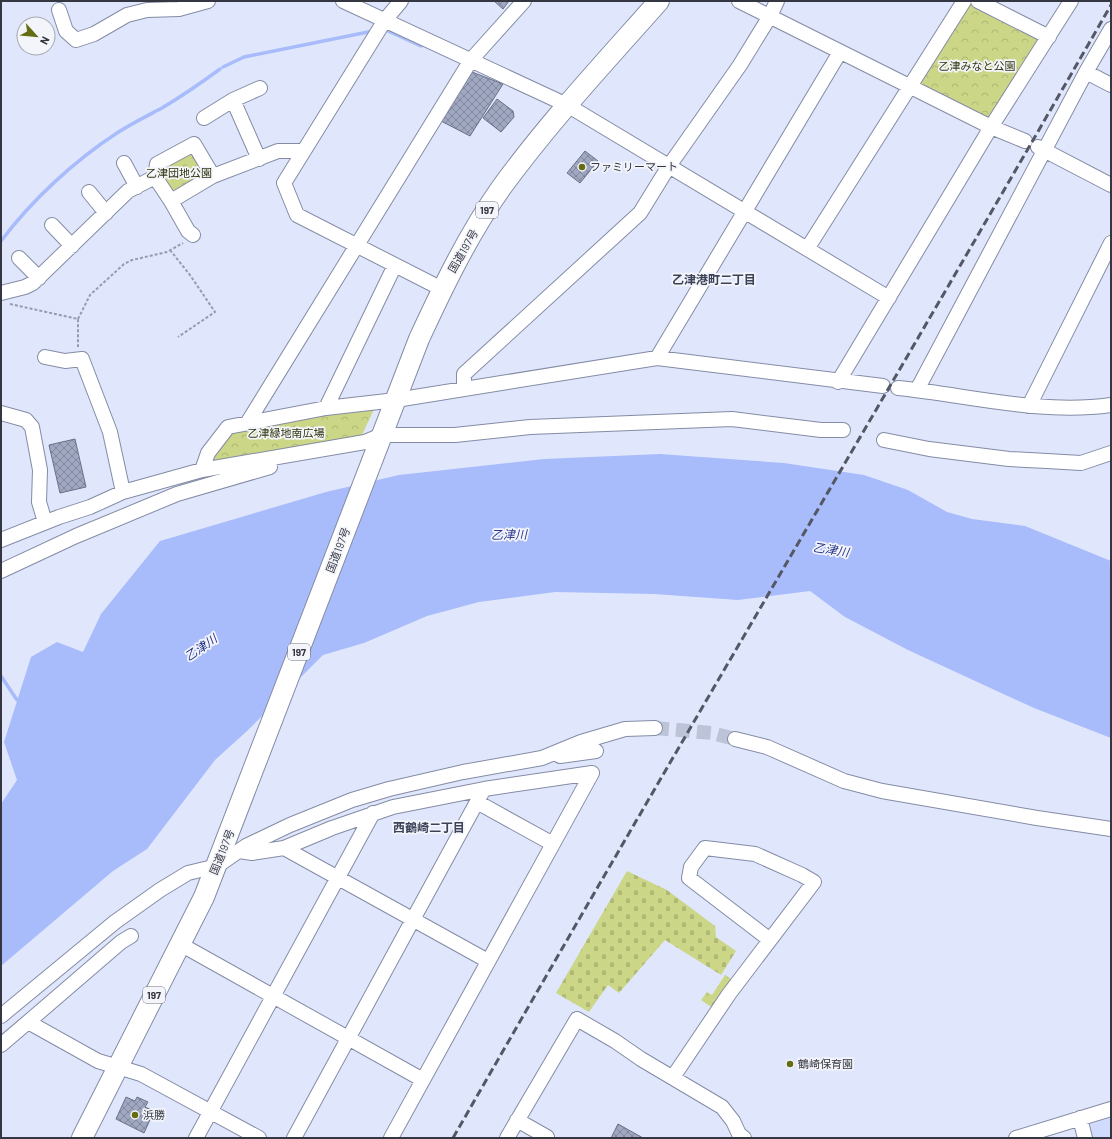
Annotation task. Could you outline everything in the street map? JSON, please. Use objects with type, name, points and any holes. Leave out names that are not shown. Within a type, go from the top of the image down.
[{"type":"highway","name":"国道197号","points":[[82,1138],[204,897],[227,855],[374,455],[419,339],[442,289],[468,241],[500,189],[566,105],[659,1]]},
{"type":"street","points":[[58,10],[66,31],[76,40],[94,34],[127,15],[147,10],[179,9],[208,1]]},
{"type":"street","points":[[343,1],[566,105],[889,298]]},
{"type":"street","points":[[401,1],[385,20],[284,182],[297,215],[442,289]]},
{"type":"street","points":[[248,422],[471,60],[524,1]]},
{"type":"street","points":[[739,1],[991,127],[1025,140]]},
{"type":"street","points":[[464,388],[464,374],[640,213],[669,166],[740,65],[770,16],[777,1]]},
{"type":"street","points":[[807,249],[964,1]]},
{"type":"street","points":[[978,1],[1048,37]]},
{"type":"street","points":[[838,382],[991,127],[1071,1]]},
{"type":"street","points":[[917,390],[1041,149],[1111,30]]},
{"type":"street","points":[[657,358],[840,52]]},
{"type":"street","points":[[1086,72],[1111,85]]},
{"type":"street","points":[[204,118],[233,100],[260,88]]},
{"type":"street","points":[[233,100],[259,158]]},
{"type":"street","points":[[193,235],[188,231],[155,177],[156,164],[194,144],[213,176]]},
{"type":"street","points":[[1041,149],[1111,185]]},
{"type":"street","points":[[171,202],[213,176],[259,158],[278,151],[304,151]]},
{"type":"street","points":[[124,163],[137,187]]},
{"type":"street","points":[[4,298],[29,286],[39,278],[128,191],[155,177]]},
{"type":"street","points":[[89,192],[106,213]]},
{"type":"street","points":[[52,225],[72,246]]},
{"type":"street","points":[[1028,406],[1111,243]]},
{"type":"street","points":[[19,258],[39,278]]},
{"type":"street","points":[[326,408],[395,265]]},
{"type":"street","points":[[45,357],[65,361],[82,359],[110,432],[123,492]]},
{"type":"street","points":[[202,470],[208,453],[228,427],[248,422],[326,408],[396,400],[657,358],[838,382],[883,386]]},
{"type":"street","points":[[898,388],[1028,406],[1088,408],[1111,404]]},
{"type":"street","points":[[1,413],[26,420],[32,427],[40,470],[39,502],[45,522]]},
{"type":"street","points":[[1,540],[45,522],[90,507],[123,492],[202,470],[365,442],[382,435],[455,435],[530,426],[732,420],[821,430],[843,430]]},
{"type":"street","points":[[884,440],[929,449],[1017,460],[1081,463],[1111,453]]},
{"type":"street","points":[[1,571],[76,536],[177,494],[278,464],[296,461],[316,451]]},
{"type":"street","points":[[542,758],[603,734],[625,729],[655,728]]},
{"type":"street","points":[[735,738],[767,747],[844,781],[882,791],[1111,829]]},
{"type":"street","points":[[1,1016],[116,922],[160,890],[188,873],[290,825],[352,800],[389,788],[463,772],[542,758],[596,751]]},
{"type":"street","points":[[227,855],[284,848],[332,828],[393,807],[484,789],[592,773],[391,1138]]},
{"type":"street","points":[[294,1138],[484,789]]},
{"type":"street","points":[[477,802],[553,844]]},
{"type":"street","points":[[196,1138],[373,813]]},
{"type":"street","points":[[284,848],[488,961]]},
{"type":"street","points":[[673,1078],[729,994],[770,940],[814,882],[755,854],[704,848],[691,867],[689,878],[770,940]]},
{"type":"street","points":[[1,1045],[121,942],[131,936]]},
{"type":"street","points":[[180,944],[423,1080]]},
{"type":"street","points":[[507,1138],[577,1019],[673,1078],[722,1106],[733,1121],[739,1134],[744,1138]]},
{"type":"street","points":[[28,1022],[98,1061],[141,1074],[259,1138]]},
{"type":"street","points":[[1016,1138],[1111,1109]]},
{"type":"street","points":[[1080,1118],[1085,1138]]},
{"type":"street","points":[[517,1120],[548,1138]]},
{"type":"path","points":[[82,359],[78,348],[78,319],[90,295],[124,264],[170,250],[193,235]]},
{"type":"path","points":[[170,250],[190,275],[214,312],[178,337]]},
{"type":"path","points":[[4,298],[78,319]]},
{"type":"shaded area","points":[[1111,1117],[1111,1138],[1092,1138],[1090,1123]]},
{"type":"green space","name":"乙津みなと公園","points":[[972,3],[1039,38],[988,120],[920,86],[919,80],[967,5]]},
{"type":"green space","name":"乙津団地公園","points":[[194,152],[205,176],[171,193],[159,172],[160,167]]},
{"type":"green space","name":"乙津緑地南広場","points":[[377,403],[362,435],[207,464],[229,429]]},
{"type":"green space","points":[[627,871],[667,890],[715,926],[716,937],[736,951],[721,975],[665,940],[619,993],[608,985],[589,1012],[556,993]]},
{"type":"green space","points":[[725,975],[733,980],[714,1009],[701,1000],[707,992],[712,995]]},
{"type":"water","name":"乙津川","points":[[660,454],[784,463],[864,475],[908,490],[947,512],[972,519],[1025,526],[1111,561],[1111,738],[1034,708],[908,650],[845,617],[810,591],[738,600],[654,594],[555,592],[479,602],[427,616],[364,643],[323,655],[247,731],[215,760],[147,849],[113,871],[1,966],[1,804],[17,780],[4,742],[31,657],[57,642],[83,652],[101,614],[160,541],[326,492],[399,475],[544,459]]},
{"type":"building","points":[[494,1],[509,1],[503,9]]},
{"type":"building","points":[[472,72],[503,84],[470,136],[441,121]]},
{"type":"building","points":[[497,99],[513,111],[514,117],[501,132],[483,118]]},
{"type":"building","name":"ファミリーマート","points":[[585,151],[598,161],[580,183],[567,173]]},
{"type":"building","points":[[75,439],[86,487],[60,493],[49,445]]},
{"type":"building","name":"浜勝","points":[[126,1097],[135,1101],[137,1097],[148,1102],[145,1107],[154,1111],[144,1133],[116,1119]]},
{"type":"building","points":[[618,1124],[643,1138],[611,1138]]},
{"type":"waterway","points":[[223,67],[244,57],[373,31]]},
{"type":"waterway","points":[[388,31],[421,46]]},
{"type":"waterway","points":[[1,241],[40,196],[85,156],[117,133],[162,108],[220,69]]},
{"type":"waterway","points":[[1,676],[17,700],[21,700]]},
{"type":"tunnel","points":[[655,728],[712,733],[735,739]]},
{"type":"railway","points":[[453,1138],[1111,5]]},
{"type":"place","name":"ファミリーマート","points":[[582,167]]},
{"type":"place","name":"鶴崎保育園","points":[[790,1064]]},
{"type":"place","name":"浜勝","points":[[135,1115]]},
{"type":"district","name":"乙津港町二丁目","points":[[714,280]]},
{"type":"district","name":"西鶴崎二丁目","points":[[429,828]]}]
